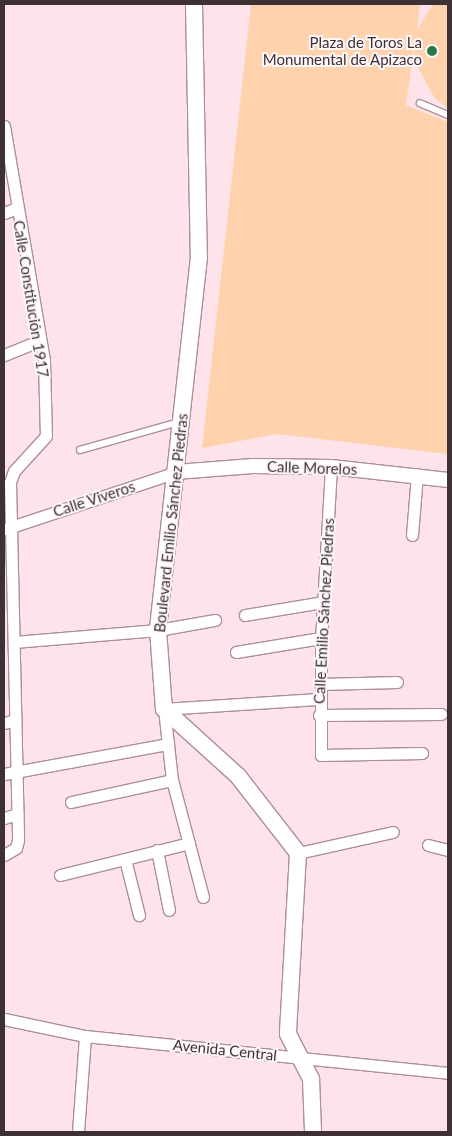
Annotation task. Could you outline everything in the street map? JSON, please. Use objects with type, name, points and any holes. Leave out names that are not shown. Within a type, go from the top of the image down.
[{"type":"main road","name":"Boulevard Emilio Sánchez Piedras","points":[[164,709],[158,630],[199,257],[194,4]]},
{"type":"main road","points":[[164,709],[238,776],[298,853],[286,1008],[288,1034],[311,1079],[313,1132]]},
{"type":"street","name":"Calle Constitución 1917","points":[[4,126],[39,341],[46,436],[14,471],[7,528],[14,642],[9,665],[16,720],[18,771],[16,848],[4,855]]},
{"type":"street","points":[[4,213],[17,208]]},
{"type":"street","points":[[4,356],[39,341]]},
{"type":"street","name":"Calle Morelos","points":[[176,472],[253,466],[331,467],[417,474],[448,480]]},
{"type":"street","name":"Calle Emilio Sánchez Piedras","points":[[331,467],[321,638],[319,716],[322,755],[422,753]]},
{"type":"street","name":"Calle Viveros","points":[[7,528],[176,472]]},
{"type":"street","points":[[412,535],[417,474]]},
{"type":"street","points":[[245,615],[323,602]]},
{"type":"street","points":[[14,642],[158,630],[215,620]]},
{"type":"street","points":[[236,652],[321,638]]},
{"type":"street","points":[[320,684],[397,682]]},
{"type":"street","points":[[204,897],[172,780],[164,709],[320,699]]},
{"type":"street","points":[[319,716],[441,714]]},
{"type":"street","points":[[4,723],[16,720]]},
{"type":"street","points":[[4,774],[168,744]]},
{"type":"street","points":[[71,802],[172,780]]},
{"type":"street","points":[[4,818],[17,814]]},
{"type":"street","points":[[298,853],[393,832]]},
{"type":"street","points":[[60,875],[190,843]]},
{"type":"street","points":[[428,845],[448,850]]},
{"type":"street","points":[[157,850],[169,910]]},
{"type":"street","points":[[125,859],[139,915]]},
{"type":"street","name":"Avenida Central","points":[[4,1019],[85,1036],[448,1073]]},
{"type":"street","points":[[78,1132],[85,1036]]},
{"type":"lane","points":[[420,103],[448,115]]},
{"type":"lane","points":[[80,450],[182,421]]},
{"type":"shaded area","points":[[251,4],[420,4],[417,30],[433,4],[448,4],[448,109],[434,97],[415,62],[414,47],[406,105],[448,122],[448,454],[277,434],[202,448]]},
{"type":"place","name":"Plaza de Toros La Monumental de Apizaco","points":[[432,51]]}]
